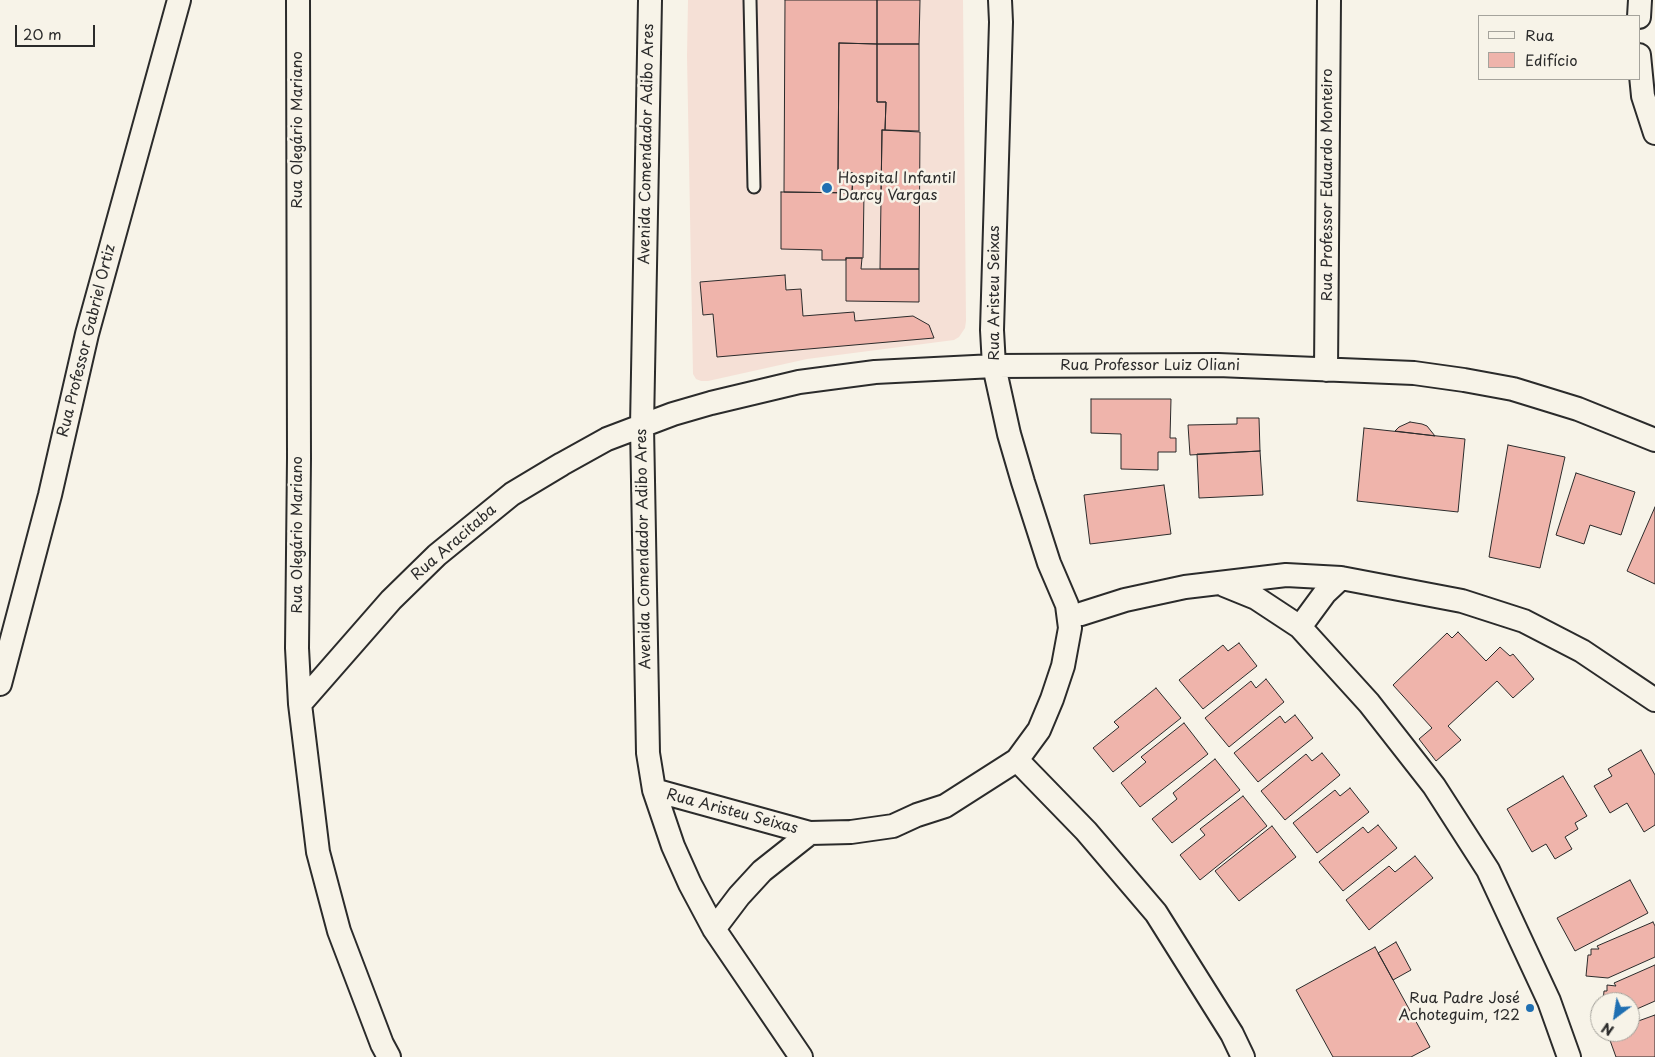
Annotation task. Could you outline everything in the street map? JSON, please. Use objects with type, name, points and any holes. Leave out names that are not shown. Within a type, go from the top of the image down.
[{"type":"street","name":"Rua Professor Gabriel Ortiz","points":[[0,684],[50,495],[87,334],[179,0]]},
{"type":"street","name":"Rua Olegário Mariano","points":[[298,0],[299,468],[297,648],[300,704],[318,852],[339,931],[382,1044],[389,1057]]},
{"type":"street","name":"Avenida Comendador Adibo Ares","points":[[650,0],[642,426],[648,753],[654,790],[673,846],[690,884],[714,929],[801,1057]]},
{"type":"street","name":"Rua Aristeu Seixas","points":[[654,790],[810,833],[851,832],[893,826],[945,806],[1018,760],[1039,730],[1063,666],[1073,616],[1049,563],[1023,482],[1009,434],[994,366],[992,330],[1001,22],[1000,0]]},
{"type":"street","name":"Rua Professor Eduardo Monteiro","points":[[1326,370],[1329,0]]},
{"type":"street","points":[[1639,15],[1640,0]]},
{"type":"street","points":[[1640,65],[1643,96],[1655,132]]},
{"type":"street","name":"Rua Professor Luiz Oliani","points":[[642,426],[711,403],[799,382],[876,372],[994,366],[1218,365],[1414,373],[1464,380],[1513,389],[1578,409],[1655,440]]},
{"type":"street","name":"Rua Aracitaba","points":[[300,704],[391,600],[437,555],[512,494],[607,439],[642,426]]},
{"type":"street","points":[[1073,616],[1133,598],[1185,587],[1286,575],[1340,578],[1462,601],[1524,621],[1582,651],[1655,700]]},
{"type":"street","points":[[1300,628],[1325,593],[1340,578]]},
{"type":"street","points":[[1222,584],[1256,598],[1300,628],[1369,703],[1434,786],[1488,870],[1549,1001],[1569,1057]]},
{"type":"street","points":[[1018,760],[1086,831],[1156,913],[1232,1034],[1243,1057]]},
{"type":"street","name":"Rua Aristeu Seixas","points":[[714,929],[739,896],[762,871],[810,833]]},
{"type":"lane","points":[[750,0],[754,187]]},
{"type":"shaded area","name":"Hospital Infantil Darcy Vargas","points":[[688,0],[963,0],[966,321],[965,328],[959,337],[954,340],[807,359],[708,381],[696,379],[693,374],[687,56]]},
{"type":"building","points":[[785,0],[877,0],[877,44],[839,43],[838,172],[853,173],[852,193],[784,192]]},
{"type":"building","points":[[877,0],[920,0],[919,44],[877,44]]},
{"type":"building","points":[[839,43],[877,44],[877,102],[886,102],[885,130],[882,130],[881,194],[852,193],[853,173],[838,172]]},
{"type":"building","points":[[877,44],[919,44],[919,131],[885,130],[886,102],[877,102]]},
{"type":"building","points":[[882,130],[920,132],[919,269],[880,269]]},
{"type":"building","points":[[781,192],[864,193],[863,258],[822,260],[822,250],[781,249]]},
{"type":"building","points":[[846,258],[862,258],[861,269],[919,269],[919,302],[846,301]]},
{"type":"building","points":[[785,275],[786,290],[801,289],[803,316],[854,312],[855,321],[913,316],[929,325],[934,338],[717,357],[713,314],[703,315],[700,282]]},
{"type":"building","points":[[1091,399],[1171,399],[1170,438],[1176,438],[1176,452],[1158,452],[1158,470],[1121,469],[1121,434],[1091,433]]},
{"type":"building","points":[[1237,418],[1259,418],[1260,451],[1190,455],[1188,425],[1237,424]]},
{"type":"building","points":[[1410,422],[1427,426],[1435,436],[1395,431]]},
{"type":"building","points":[[1364,428],[1465,439],[1458,512],[1357,501]]},
{"type":"building","points":[[1508,445],[1565,457],[1540,568],[1489,557]]},
{"type":"building","points":[[1260,451],[1263,495],[1199,498],[1197,454]]},
{"type":"building","points":[[1576,473],[1635,492],[1621,535],[1590,525],[1584,544],[1556,535]]},
{"type":"building","points":[[1164,485],[1171,534],[1090,544],[1084,495]]},
{"type":"building","points":[[1655,507],[1655,584],[1627,571]]},
{"type":"building","points":[[1458,632],[1486,661],[1500,647],[1510,656],[1513,654],[1534,679],[1513,698],[1497,681],[1448,726],[1461,740],[1436,761],[1419,739],[1432,728],[1393,685],[1447,633],[1452,638]]},
{"type":"building","points":[[1239,643],[1257,666],[1203,709],[1179,680],[1223,645],[1228,651]]},
{"type":"building","points":[[1266,679],[1284,702],[1229,747],[1205,718],[1251,681],[1256,688]]},
{"type":"building","points":[[1156,688],[1181,718],[1113,772],[1093,748],[1119,727],[1114,722]]},
{"type":"building","points":[[1295,715],[1313,738],[1258,782],[1234,753],[1280,716],[1285,723]]},
{"type":"building","points":[[1184,723],[1208,754],[1140,807],[1121,783],[1146,762],[1141,757]]},
{"type":"building","points":[[1641,750],[1655,775],[1655,825],[1644,832],[1627,803],[1610,813],[1594,786],[1612,776],[1608,769]]},
{"type":"building","points":[[1322,753],[1340,775],[1285,820],[1261,791],[1306,754],[1312,761]]},
{"type":"building","points":[[1215,759],[1240,790],[1172,843],[1152,819],[1177,799],[1173,793]]},
{"type":"building","points":[[1563,776],[1587,816],[1575,823],[1578,829],[1565,837],[1572,849],[1555,859],[1546,844],[1532,852],[1507,809]]},
{"type":"building","points":[[1350,788],[1369,812],[1317,853],[1293,823],[1335,790],[1340,796]]},
{"type":"building","points":[[1243,796],[1267,826],[1200,880],[1180,855],[1205,835],[1200,829]]},
{"type":"building","points":[[1378,825],[1397,848],[1343,891],[1319,862],[1363,827],[1368,833]]},
{"type":"building","points":[[1272,826],[1296,857],[1239,901],[1215,871]]},
{"type":"building","points":[[1415,856],[1433,878],[1369,930],[1346,900],[1389,866],[1395,872]]},
{"type":"building","points":[[1630,880],[1648,913],[1575,951],[1557,918]]},
{"type":"building","points":[[1653,922],[1655,926],[1655,957],[1608,978],[1586,976],[1588,955],[1591,955],[1591,949],[1599,949],[1597,946]]},
{"type":"building","points":[[1396,942],[1411,970],[1393,980],[1378,953]]},
{"type":"building","points":[[1375,947],[1430,1047],[1411,1057],[1333,1057],[1296,990]]},
{"type":"building","points":[[1655,965],[1655,1001],[1640,1008],[1640,992],[1604,992],[1607,991],[1607,985],[1616,986],[1614,983]]},
{"type":"building","points":[[1655,1015],[1655,1057],[1616,1057],[1611,1042],[1640,1042],[1640,1020]]},
{"type":"place","name":"Hospital Infantil Darcy Vargas","points":[[827,188]]},
{"type":"place","name":"Rua Padre José Achoteguim, 122","points":[[1530,1008]]}]
